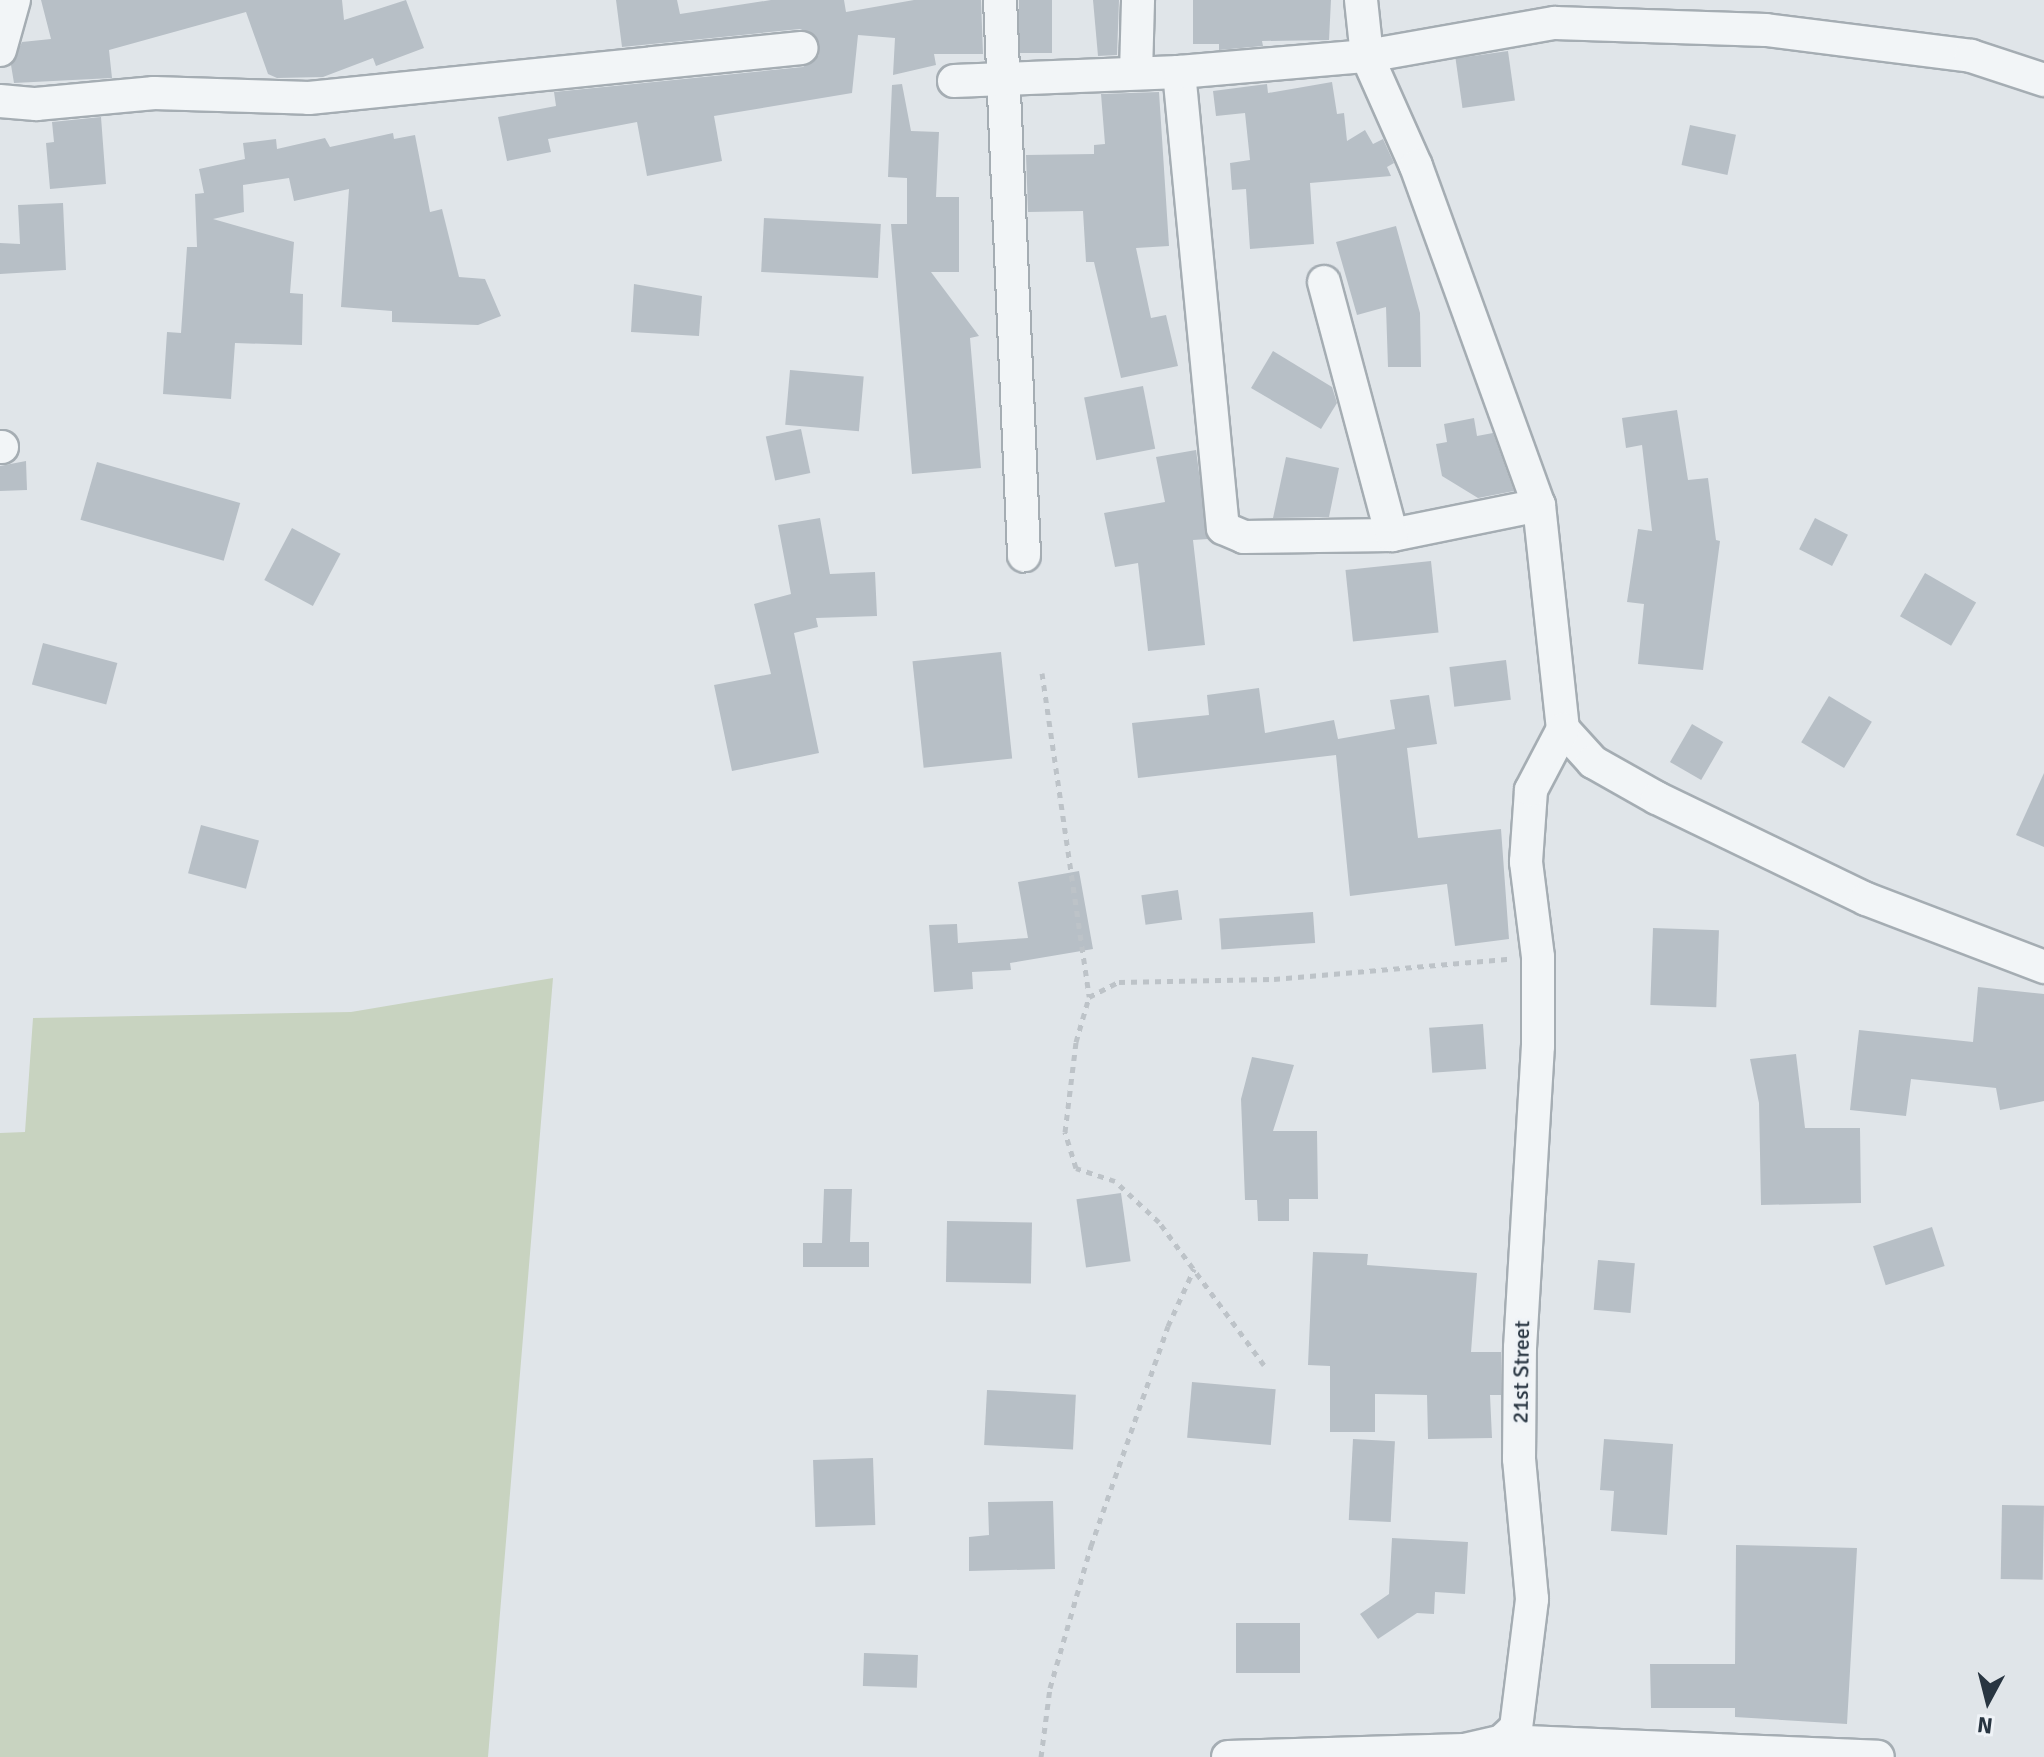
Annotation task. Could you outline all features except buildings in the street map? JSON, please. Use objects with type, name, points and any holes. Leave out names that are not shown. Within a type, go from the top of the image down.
[{"type":"street","points":[[0,50],[14,0]]},
{"type":"street","points":[[1000,0],[1024,555]]},
{"type":"street","points":[[1136,73],[1138,0]]},
{"type":"street","points":[[1361,0],[1367,56],[1416,166],[1539,505],[1563,729],[1593,762],[1657,798],[1866,899],[2044,967]]},
{"type":"street","points":[[954,81],[1179,72],[1367,56],[1555,23],[1751,30],[1971,56],[2044,80]]},
{"type":"street","points":[[0,101],[36,104],[154,93],[309,98],[801,48]]},
{"type":"street","points":[[1179,72],[1223,528],[1244,537],[1392,535],[1539,505]]},
{"type":"street","points":[[1324,282],[1392,535]]},
{"type":"street","name":"21st Street","points":[[1502,1741],[1516,1728],[1522,1705],[1532,1599],[1519,1459],[1520,1364],[1538,957],[1526,862],[1531,790],[1563,729]]},
{"type":"street","points":[[1228,1757],[1464,1750],[1502,1741],[1878,1757]]},
{"type":"path","points":[[1042,673],[1089,997],[1076,1042],[1065,1132],[1076,1168],[1115,1181],[1159,1222],[1264,1365]]},
{"type":"path","points":[[1089,997],[1119,982],[1274,979],[1538,957]]},
{"type":"path","points":[[1041,1757],[1050,1688],[1091,1546],[1168,1326],[1194,1269]]},
{"type":"green space","points":[[553,978],[488,1757],[0,1757],[0,1133],[25,1132],[33,1018],[351,1012]]}]
